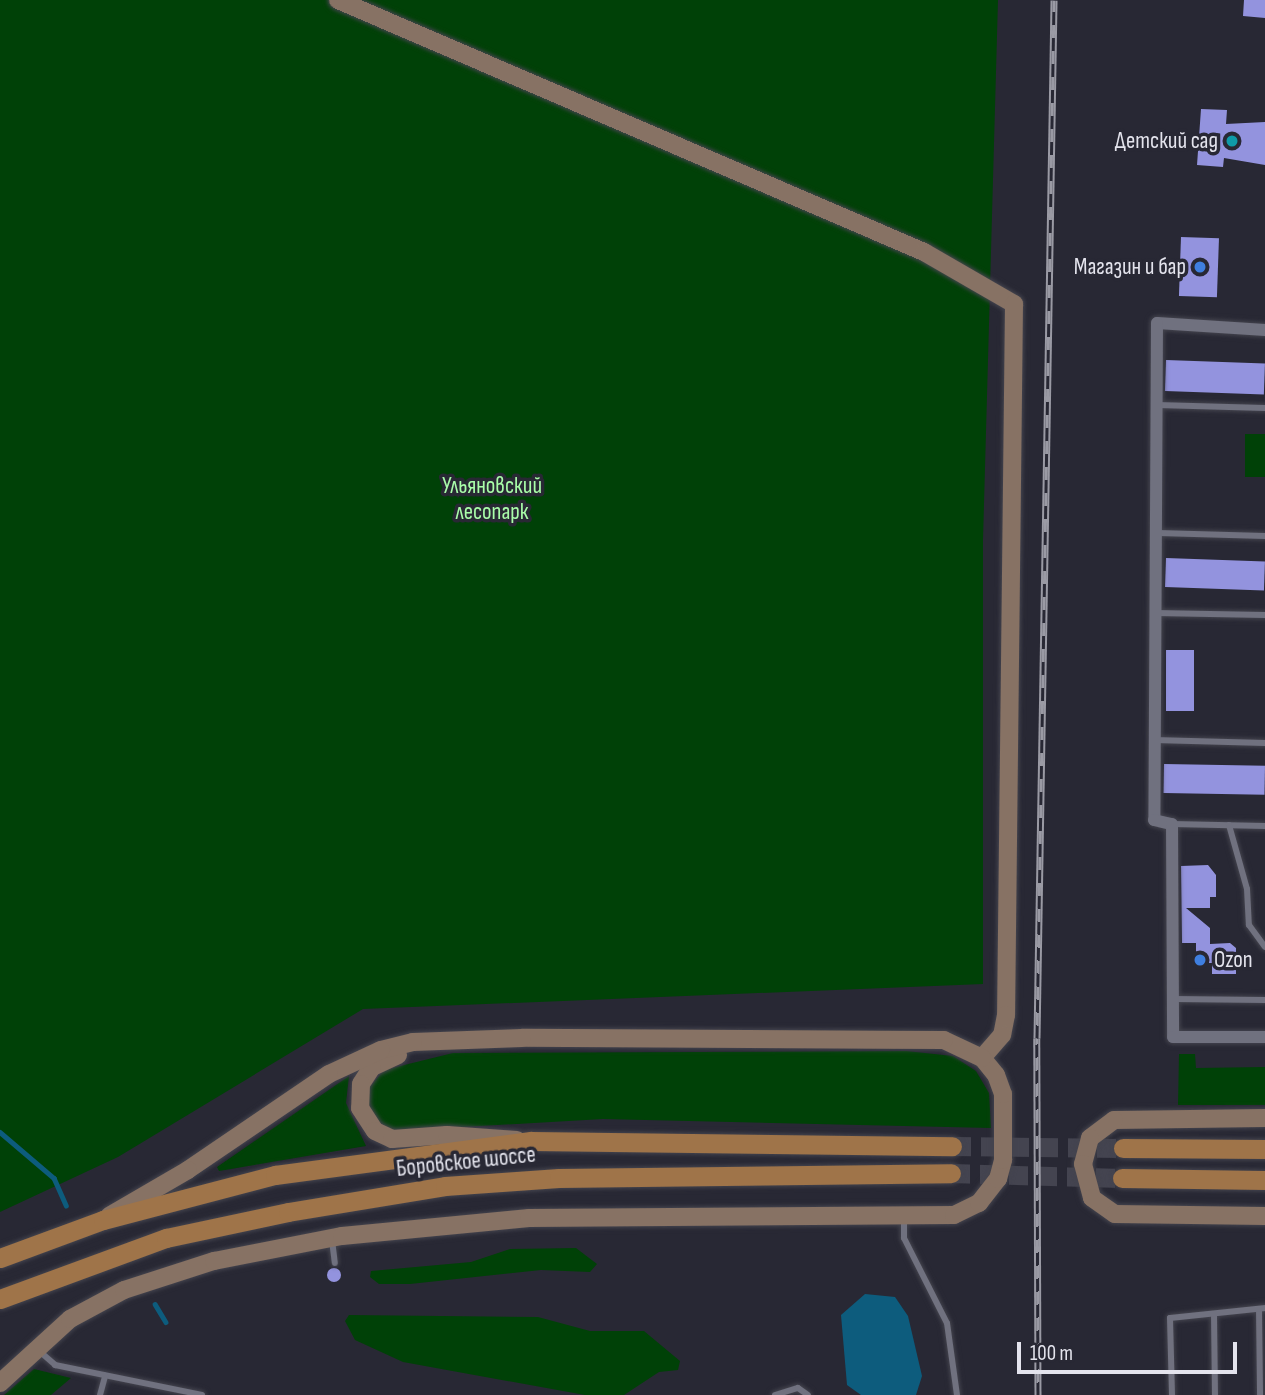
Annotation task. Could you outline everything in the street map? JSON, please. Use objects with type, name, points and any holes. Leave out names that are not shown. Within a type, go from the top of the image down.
[{"type":"main road","name":"Боровское шоссе","points":[[0,1258],[103,1220],[275,1175],[531,1142],[952,1146]]},
{"type":"main road","points":[[1123,1148],[1265,1149]]},
{"type":"main road","name":"Боровское шоссе","points":[[0,1299],[166,1238],[288,1212],[444,1186],[559,1178],[951,1173]]},
{"type":"main road","points":[[1122,1178],[1265,1180]]},
{"type":"street","points":[[338,0],[924,252],[1014,304],[1006,1015],[1002,1035],[982,1058]]},
{"type":"street","points":[[1265,330],[1157,323],[1158,533],[1154,740],[1154,820],[1172,824],[1173,1037],[1265,1037]]},
{"type":"street","points":[[0,1383],[89,1307],[148,1281],[214,1261],[332,1238],[529,1218],[904,1218],[945,1217],[963,1212],[979,1203],[998,1179],[1003,1160],[1003,1094],[996,1075],[982,1058],[955,1042],[934,1039],[446,1040],[404,1043],[350,1062],[103,1220]]},
{"type":"street","points":[[446,1040],[382,1061],[369,1071],[359,1102],[370,1126],[392,1139],[486,1136],[531,1142]]},
{"type":"street","points":[[1265,1118],[1114,1120],[1090,1138],[1083,1164],[1092,1198],[1115,1214],[1265,1216]]},
{"type":"lane","points":[[1157,405],[1265,408]]},
{"type":"lane","points":[[1158,533],[1265,536]]},
{"type":"lane","points":[[1155,613],[1265,615]]},
{"type":"lane","points":[[1154,740],[1265,743]]},
{"type":"lane","points":[[1172,824],[1265,826]]},
{"type":"lane","points":[[1228,825],[1247,889],[1250,925],[1265,947]]},
{"type":"lane","points":[[1173,999],[1265,1000]]},
{"type":"lane","points":[[904,1218],[904,1238],[947,1322],[957,1395]]},
{"type":"lane","points":[[332,1238],[335,1263]]},
{"type":"lane","points":[[1171,1395],[1170,1318],[1262,1309],[1259,1395]]},
{"type":"lane","points":[[1214,1314],[1215,1395]]},
{"type":"lane","points":[[37,1349],[55,1365],[202,1395]]},
{"type":"lane","points":[[100,1395],[106,1376]]},
{"type":"lane","points":[[775,1395],[798,1388],[808,1395]]},
{"type":"green space","name":"Ульяновский лесопарк","points":[[0,0],[998,0],[983,540],[983,984],[363,1009],[118,1157],[0,1212]]},
{"type":"green space","points":[[1245,434],[1265,434],[1265,477],[1245,477]]},
{"type":"green space","points":[[906,1051],[953,1056],[976,1071],[989,1093],[991,1128],[603,1119],[393,1131],[377,1121],[367,1101],[369,1088],[384,1070],[453,1053]]},
{"type":"green space","points":[[1179,1054],[1195,1054],[1196,1068],[1265,1067],[1265,1105],[1178,1105]]},
{"type":"green space","points":[[349,1076],[346,1103],[366,1146],[219,1171],[217,1167]]},
{"type":"green space","points":[[576,1248],[597,1264],[590,1272],[541,1270],[410,1284],[379,1284],[370,1277],[371,1271],[471,1262],[510,1249]]},
{"type":"green space","points":[[349,1315],[538,1317],[590,1331],[644,1331],[680,1361],[678,1370],[659,1372],[624,1395],[585,1395],[403,1362],[355,1340],[345,1321]]},
{"type":"green space","points":[[34,1369],[71,1378],[51,1395],[4,1395]]},
{"type":"water","points":[[865,1294],[895,1297],[908,1316],[922,1376],[916,1395],[861,1395],[847,1385],[841,1315]]},
{"type":"building","points":[[1244,0],[1265,0],[1265,18],[1243,16]]},
{"type":"building","name":"Детский сад","points":[[1201,109],[1227,110],[1226,124],[1265,122],[1265,165],[1224,158],[1223,167],[1197,165]]},
{"type":"building","name":"Магазин и бар","points":[[1181,237],[1219,238],[1217,297],[1179,296]]},
{"type":"building","points":[[1166,360],[1265,363],[1264,394],[1165,391]]},
{"type":"building","points":[[1166,558],[1265,561],[1264,590],[1165,587]]},
{"type":"building","points":[[1166,650],[1194,650],[1194,711],[1166,711]]},
{"type":"building","points":[[1164,764],[1265,766],[1264,795],[1163,793]]},
{"type":"building","points":[[1208,865],[1216,875],[1216,897],[1210,897],[1210,908],[1186,908],[1210,928],[1210,944],[1230,943],[1236,948],[1236,974],[1212,974],[1212,963],[1196,963],[1196,943],[1182,943],[1181,866]]},
{"type":"building","points":[[331,1268],[337,1268],[341,1275],[337,1282],[331,1282],[327,1278],[327,1272]]},
{"type":"waterway","points":[[0,1132],[54,1178],[66,1205]]},
{"type":"waterway","points":[[155,1304],[166,1322]]},
{"type":"tunnel","points":[[952,1146],[1123,1148]]},
{"type":"tunnel","points":[[951,1173],[1122,1178]]},
{"type":"railway","points":[[1038,1395],[1037,1038],[1054,0]]},
{"type":"place","name":"Детский сад","points":[[1232,141]]},
{"type":"place","name":"Магазин и бар","points":[[1200,267]]},
{"type":"place","name":"Ozon","points":[[1200,960]]}]
